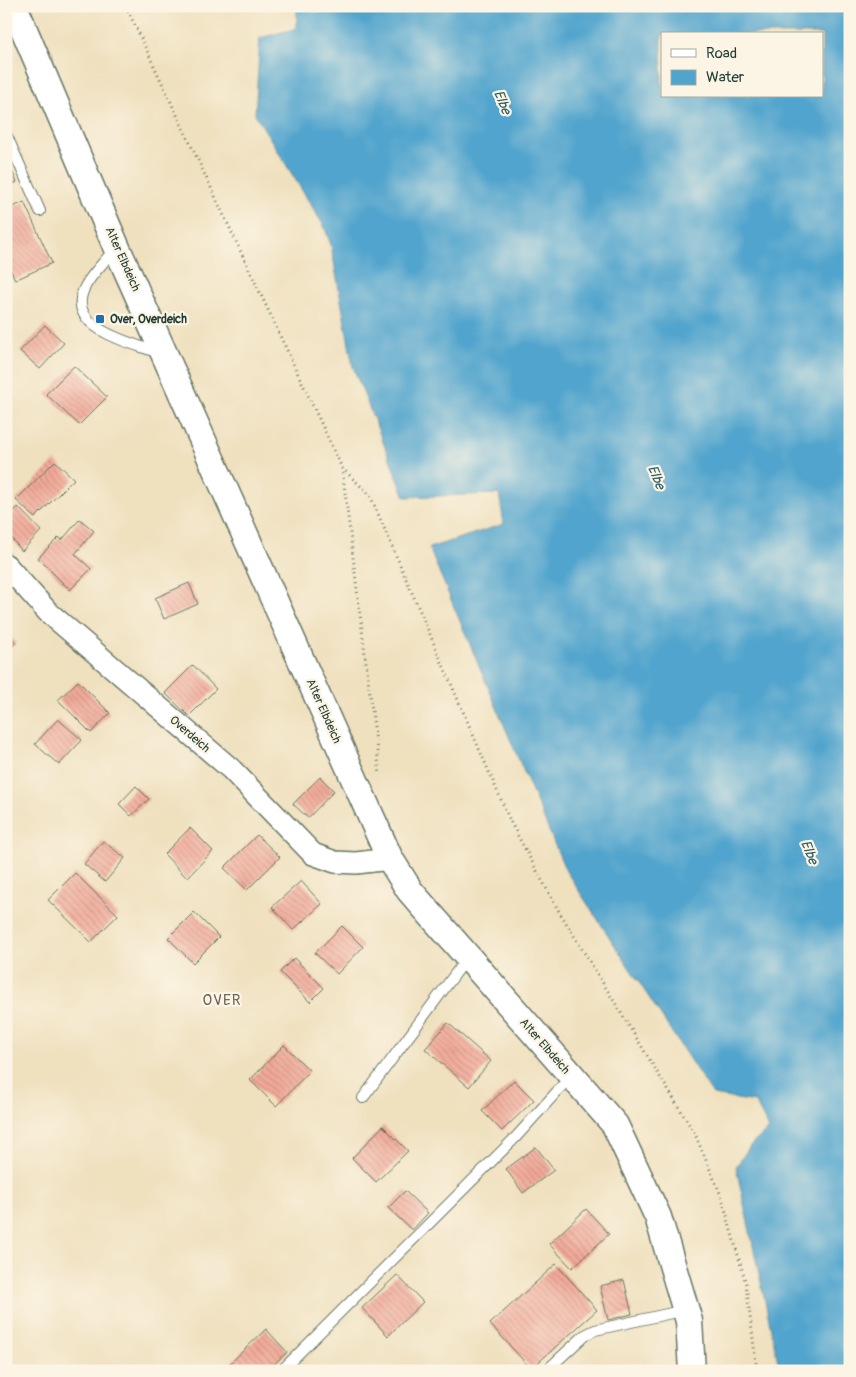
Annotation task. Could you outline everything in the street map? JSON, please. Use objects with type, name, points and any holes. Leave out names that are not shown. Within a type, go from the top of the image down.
[{"type":"street","name":"Alter Elbdeich","points":[[14,6],[116,246],[390,859],[410,891],[615,1125],[658,1217],[689,1321],[692,1371]]},
{"type":"street","name":"Overdeich","points":[[6,565],[48,612],[231,769],[314,854],[335,862],[356,863],[390,859]]},
{"type":"lane","points":[[6,134],[40,211]]},
{"type":"lane","points":[[116,246],[85,286],[81,304],[86,318],[94,327],[103,332],[166,356]]},
{"type":"lane","points":[[363,1098],[468,957]]},
{"type":"lane","points":[[281,1371],[516,1137],[571,1075]]},
{"type":"lane","points":[[546,1371],[585,1335],[595,1330],[686,1310]]},
{"type":"path","points":[[126,6],[342,468],[381,782]]},
{"type":"path","points":[[342,468],[370,495],[511,823],[557,908],[695,1134],[722,1198],[746,1284],[757,1371]]},
{"type":"water","name":"Elbe","points":[[297,6],[850,6],[850,1371],[780,1371],[736,1167],[750,1146],[769,1129],[755,1102],[713,1095],[566,871],[429,548],[504,524],[499,494],[405,497],[353,367],[331,245],[324,226],[255,114],[260,38],[297,28]]},
{"type":"building","points":[[6,159],[17,182],[6,187]]},
{"type":"building","points":[[24,202],[52,263],[15,280],[6,259],[6,210]]},
{"type":"building","points":[[45,325],[64,343],[40,369],[20,351]]},
{"type":"building","points":[[74,366],[107,397],[79,425],[46,394]]},
{"type":"building","points":[[55,461],[74,479],[35,518],[16,500]]},
{"type":"building","points":[[18,507],[41,531],[22,551],[6,532],[6,519]]},
{"type":"building","points":[[80,519],[94,531],[75,554],[91,569],[70,590],[38,558],[59,537],[62,540]]},
{"type":"building","points":[[189,583],[198,604],[164,619],[155,598]]},
{"type":"building","points":[[6,632],[16,643],[6,651]]},
{"type":"building","points":[[193,665],[216,689],[189,716],[165,693]]},
{"type":"building","points":[[78,681],[110,713],[91,733],[58,700]]},
{"type":"building","points":[[58,719],[82,740],[59,765],[35,744]]},
{"type":"building","points":[[320,777],[334,791],[308,818],[293,804]]},
{"type":"building","points":[[136,786],[149,799],[131,816],[119,804]]},
{"type":"building","points":[[190,828],[213,851],[187,878],[164,854]]},
{"type":"building","points":[[257,835],[280,857],[247,890],[224,868]]},
{"type":"building","points":[[103,841],[125,858],[105,882],[84,864]]},
{"type":"building","points":[[75,873],[118,915],[91,942],[48,900]]},
{"type":"building","points":[[301,881],[322,904],[293,930],[272,907]]},
{"type":"building","points":[[194,912],[219,937],[193,963],[168,938]]},
{"type":"building","points":[[342,926],[363,947],[337,974],[315,953]]},
{"type":"building","points":[[294,958],[324,988],[310,1002],[280,972]]},
{"type":"building","points":[[448,1023],[491,1061],[469,1087],[425,1049]]},
{"type":"building","points":[[284,1045],[310,1071],[276,1106],[250,1080]]},
{"type":"building","points":[[514,1080],[534,1100],[502,1131],[482,1111]]},
{"type":"building","points":[[383,1126],[408,1151],[376,1182],[352,1158]]},
{"type":"building","points":[[536,1147],[554,1170],[523,1193],[506,1169]]},
{"type":"building","points":[[405,1191],[428,1213],[412,1230],[388,1208]]},
{"type":"building","points":[[586,1209],[609,1234],[572,1268],[549,1244]]},
{"type":"building","points":[[556,1264],[597,1310],[531,1369],[490,1324]]},
{"type":"building","points":[[397,1275],[423,1302],[388,1336],[362,1308]]},
{"type":"building","points":[[624,1280],[632,1314],[608,1320],[600,1286]]},
{"type":"building","points":[[266,1329],[287,1352],[267,1371],[222,1371]]},
{"type":"place","name":"Over, Overdeich","points":[[100,319]]},
{"type":"district","name":"OVER","points":[[222,1000]]}]
